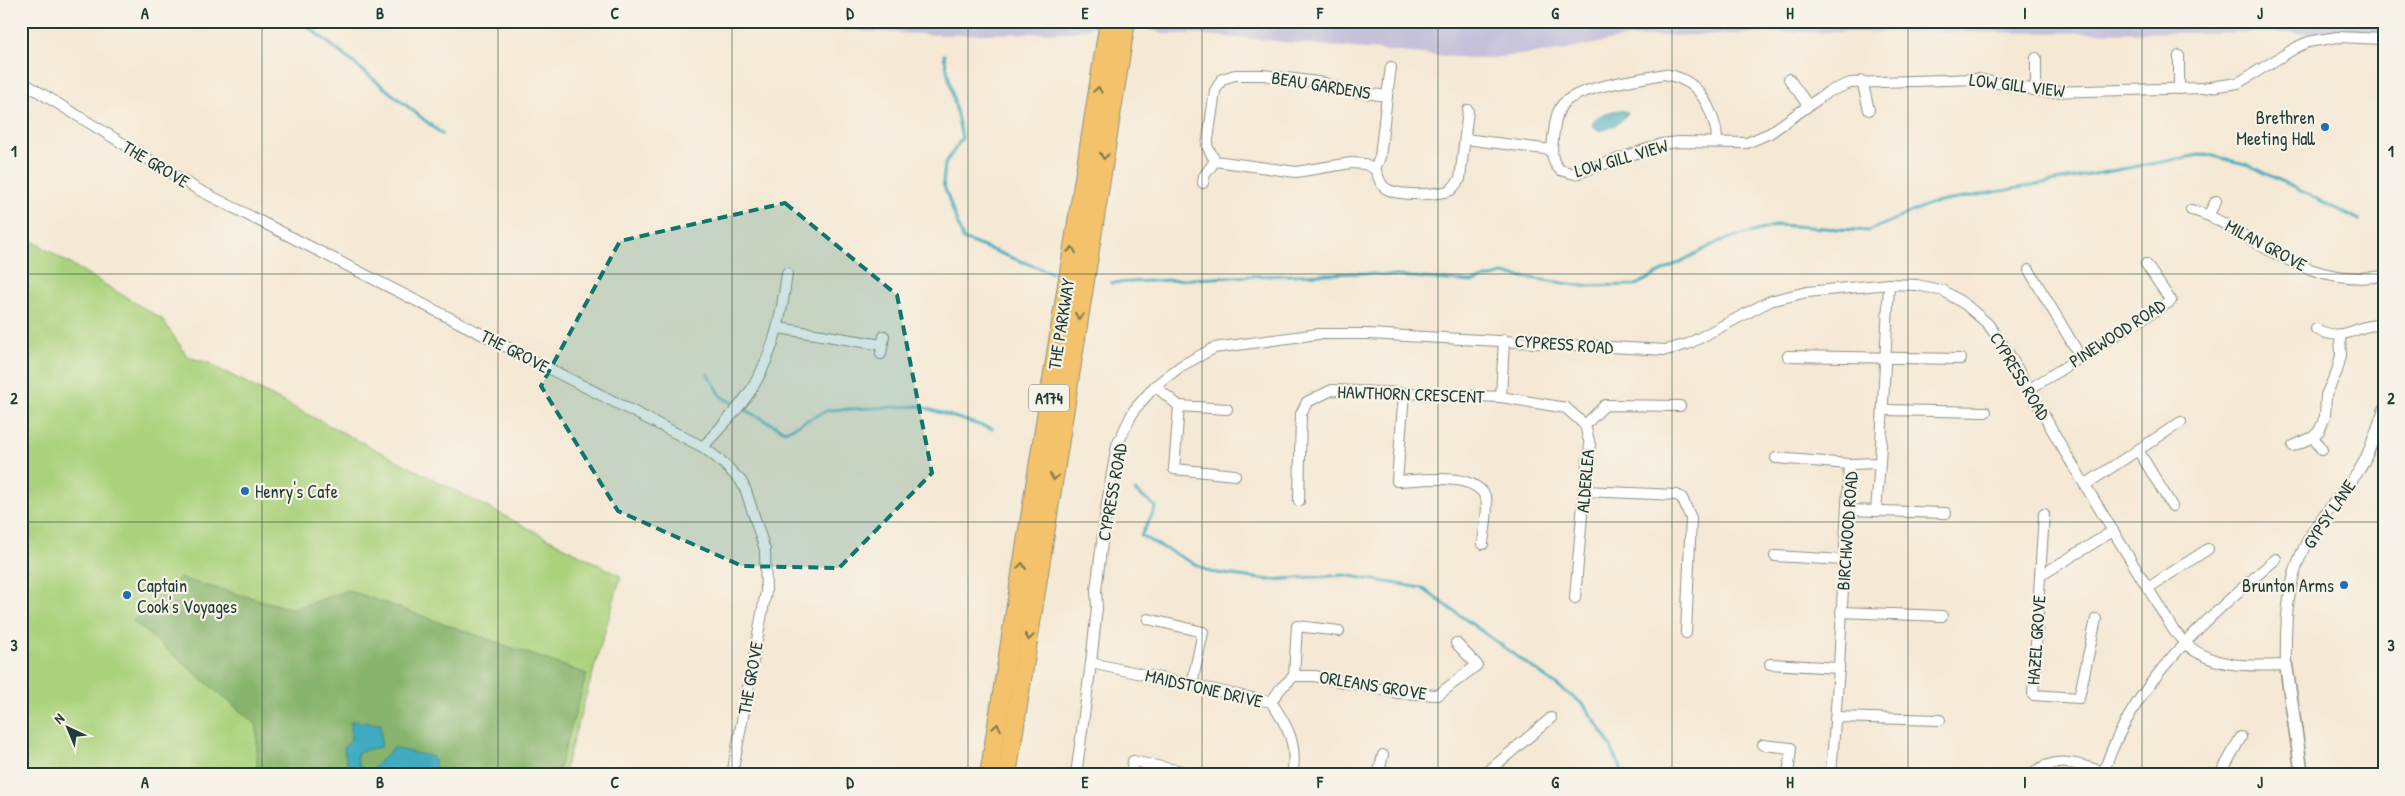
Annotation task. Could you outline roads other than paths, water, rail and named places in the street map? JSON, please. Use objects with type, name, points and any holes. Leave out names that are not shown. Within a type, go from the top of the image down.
[{"type":"highway","name":"THE PARKWAY","points":[[989,775],[1109,21]]},
{"type":"highway","name":"THE PARKWAY","points":[[1007,775],[1126,21]]},
{"type":"street","name":"LOW GILL VIEW","points":[[1716,143],[1718,133],[1707,101],[1688,81],[1677,76],[1664,74],[1576,94],[1561,106],[1557,116],[1552,156],[1556,166],[1565,173],[1575,174],[1662,144],[1678,142],[1734,144],[1758,140],[1839,86],[1862,81],[1976,78],[2047,92],[2179,89],[2238,83],[2297,46],[2319,39],[2337,37],[2384,39]]},
{"type":"street","points":[[2179,56],[2179,89]]},
{"type":"street","points":[[2033,90],[2036,82],[2036,58]]},
{"type":"street","name":"BEAU GARDENS","points":[[1375,169],[1380,157],[1392,66]]},
{"type":"street","name":"BEAU GARDENS","points":[[1215,161],[1209,153],[1207,146],[1215,91],[1220,81],[1226,77],[1263,75],[1324,83],[1343,90],[1387,96]]},
{"type":"street","points":[[1789,79],[1808,105]]},
{"type":"street","points":[[1862,81],[1869,110]]},
{"type":"street","name":"THE GROVE","points":[[21,82],[197,188],[703,447],[721,460],[741,481],[765,550],[766,592],[732,775]]},
{"type":"street","points":[[1203,183],[1204,176],[1215,161],[1296,172],[1351,163],[1366,164],[1375,169],[1383,186],[1390,191],[1404,194],[1447,191],[1454,187],[1460,178],[1468,110]]},
{"type":"street","points":[[1465,139],[1552,150]]},
{"type":"street","name":"MILAN GROVE","points":[[2208,214],[2216,201]]},
{"type":"street","name":"MILAN GROVE","points":[[2191,210],[2208,214],[2299,266],[2346,278],[2384,276]]},
{"type":"street","name":"PINEWOOD ROAD","points":[[2028,390],[2171,301],[2146,264]]},
{"type":"street","points":[[2029,270],[2080,356]]},
{"type":"street","points":[[703,447],[753,387],[779,328],[787,273]]},
{"type":"street","name":"CYPRESS ROAD","points":[[1076,775],[1091,663],[1100,556],[1118,446],[1134,410],[1155,386],[1181,366],[1214,348],[1269,339],[1318,334],[1368,334],[1666,350],[1688,344],[1770,302],[1807,292],[1889,284],[1917,285],[1944,291],[1966,305],[1988,324],[2009,354],[2028,390],[2165,617],[2185,644]]},
{"type":"street","name":"BIRCHWOOD ROAD","points":[[1831,775],[1839,668],[1849,464],[1880,463],[1887,358],[1889,284]]},
{"type":"street","points":[[2316,329],[2340,336],[2368,325],[2384,326]]},
{"type":"street","points":[[779,328],[882,345]]},
{"type":"street","points":[[2293,446],[2313,438],[2324,417],[2326,395],[2337,371],[2340,355],[2340,336]]},
{"type":"street","name":"HAWTHORN CRESCENT","points":[[1299,501],[1301,414],[1307,402],[1332,390],[1501,397],[1504,340]]},
{"type":"street","points":[[1788,356],[1961,359]]},
{"type":"street","points":[[1155,386],[1179,406],[1227,409]]},
{"type":"street","points":[[1404,393],[1397,481],[1464,480],[1478,486],[1486,500],[1483,544]]},
{"type":"street","name":"ALDERLEA","points":[[1501,397],[1566,408],[1585,425],[1590,445],[1575,598]]},
{"type":"street","points":[[1585,425],[1605,405],[1680,406]]},
{"type":"street","points":[[1179,406],[1174,470],[1235,475]]},
{"type":"street","name":"GYPSY LANE","points":[[2286,665],[2285,627],[2288,598],[2296,568],[2311,533],[2358,471],[2384,409]]},
{"type":"street","points":[[1884,410],[1986,412]]},
{"type":"street","points":[[2086,484],[2181,422]]},
{"type":"street","points":[[2313,438],[2322,450]]},
{"type":"street","points":[[2373,439],[2384,443]]},
{"type":"street","points":[[2138,450],[2172,506]]},
{"type":"street","points":[[1776,458],[1849,464]]},
{"type":"street","points":[[1876,511],[1880,463]]},
{"type":"street","points":[[1584,491],[1677,495],[1682,498],[1691,518],[1686,633]]},
{"type":"street","points":[[1846,510],[1946,513]]},
{"type":"street","name":"HAZEL GROVE","points":[[2044,514],[2033,695],[2079,698],[2096,619]]},
{"type":"street","name":"HAZEL GROVE","points":[[2040,576],[2113,530]]},
{"type":"street","points":[[2148,588],[2208,549]]},
{"type":"street","points":[[1775,556],[1844,560]]},
{"type":"street","points":[[2029,775],[2040,767],[2059,761],[2103,774],[2124,723],[2140,695],[2202,626],[2276,559]]},
{"type":"street","points":[[1841,612],[1942,616]]},
{"type":"street","points":[[1148,619],[1203,632],[1192,684]]},
{"type":"street","points":[[1294,676],[1297,626],[1339,631]]},
{"type":"street","name":"ORLEANS GROVE","points":[[1271,702],[1281,688],[1294,676],[1314,676],[1399,693],[1438,695],[1477,665],[1456,643]]},
{"type":"street","points":[[2185,644],[2214,661],[2228,665],[2286,665],[2302,775]]},
{"type":"street","name":"MAIDSTONE DRIVE","points":[[1091,663],[1271,702],[1288,726],[1293,747],[1294,764],[1292,775]]},
{"type":"street","points":[[1770,664],[1839,668]]},
{"type":"street","points":[[1836,717],[1940,720]]},
{"type":"street","points":[[1484,775],[1551,718]]},
{"type":"street","points":[[2220,775],[2241,738]]},
{"type":"street","points":[[1763,745],[1791,748],[1788,775]]},
{"type":"street","points":[[1378,775],[1383,755]]},
{"type":"street","points":[[1131,775],[1134,762],[1200,775]]},
{"type":"water","points":[[1620,110],[1628,112],[1618,123],[1603,130],[1594,129],[1592,124],[1600,115]]},
{"type":"water","points":[[351,721],[381,724],[381,747],[360,751],[356,757],[360,767],[368,774],[393,748],[433,757],[437,775],[349,775],[344,747],[351,740]]},
{"type":"waterway","points":[[301,21],[442,134]]},
{"type":"waterway","points":[[944,55],[962,138],[945,164],[943,183],[963,239],[1052,273]]},
{"type":"waterway","points":[[1111,283],[1363,273],[1471,282],[1503,274],[1583,286],[1636,285],[1720,241],[1778,225],[1869,231],[1929,204],[2205,154],[2249,165],[2359,220]]},
{"type":"waterway","points":[[708,374],[722,397],[785,431],[828,410],[919,406],[992,429]]},
{"type":"waterway","points":[[1135,491],[1156,507],[1141,536],[1210,572],[1269,580],[1344,575],[1422,588],[1584,705],[1606,737],[1624,775]]},
{"type":"railway","points":[[790,21],[1161,23],[1980,21]]},
{"type":"place","name":"Brethren Meeting Hall","points":[[2325,127]]},
{"type":"place","name":"Henry's Cafe","points":[[245,491]]},
{"type":"place","name":"Brunton Arms","points":[[2344,585]]},
{"type":"place","name":"Captain Cook's Voyages","points":[[127,595]]}]
